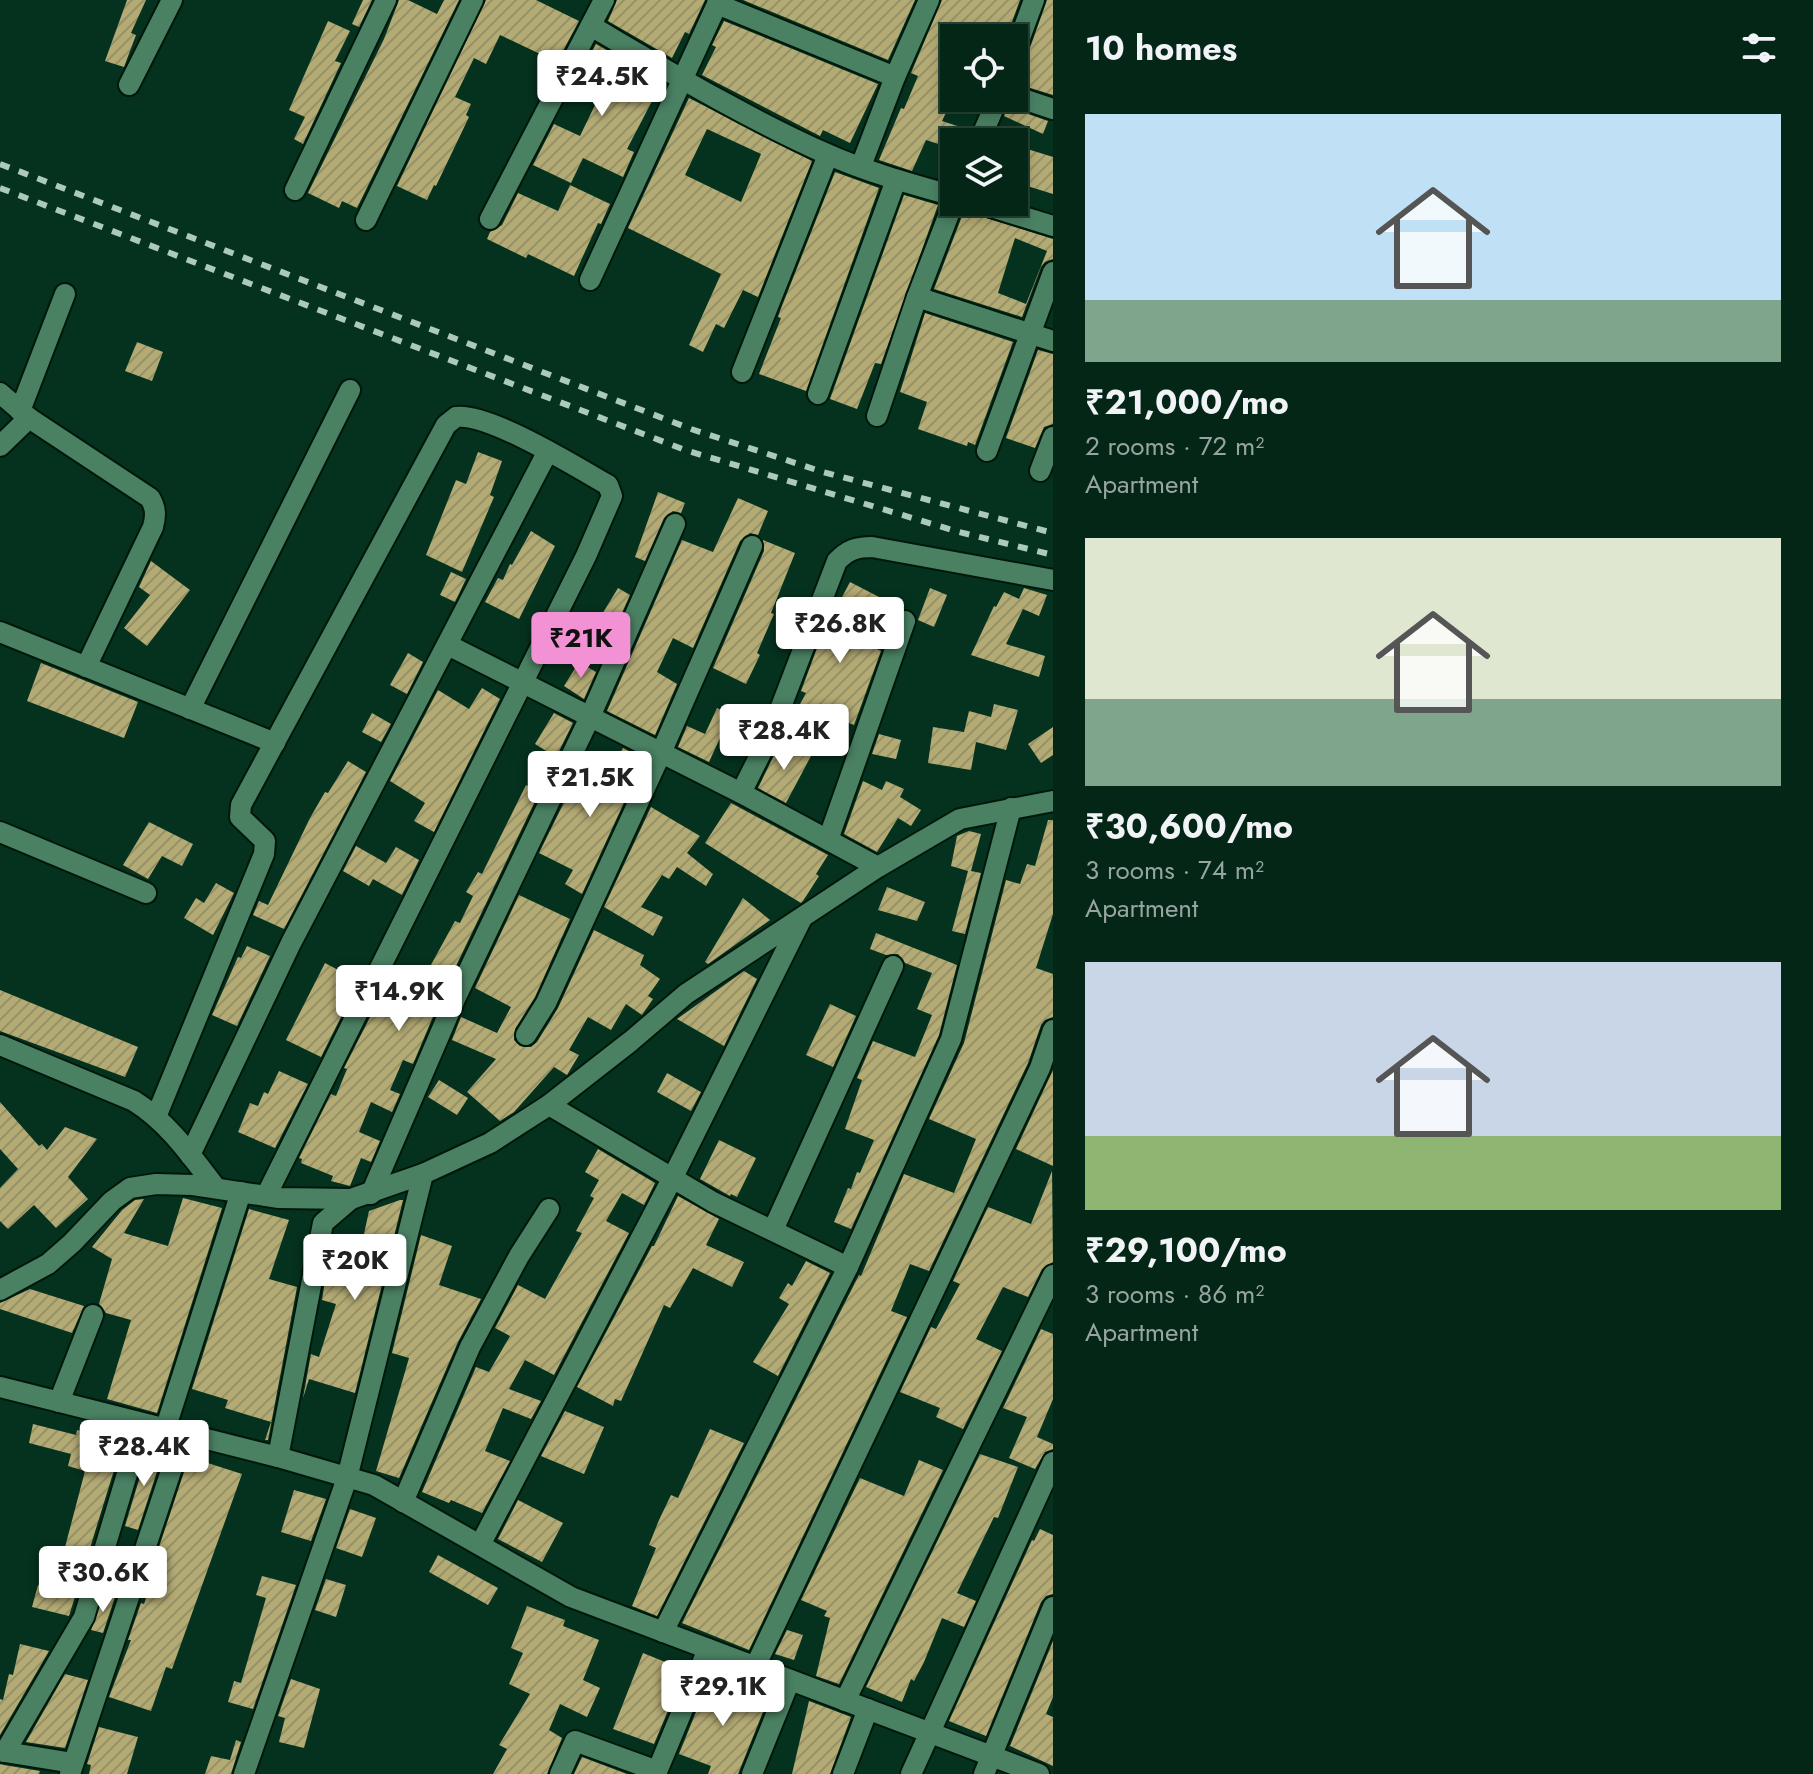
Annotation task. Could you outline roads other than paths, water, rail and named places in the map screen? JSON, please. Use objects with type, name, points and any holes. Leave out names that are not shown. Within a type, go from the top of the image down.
[{"type":"street","points":[[129,85],[172,0]]},
{"type":"street","points":[[295,190],[386,0]]},
{"type":"street","points":[[366,220],[473,0]]},
{"type":"street","points":[[490,219],[604,0]]},
{"type":"street","points":[[861,166],[929,0]]},
{"type":"street","points":[[1025,24],[1034,0]]},
{"type":"street","points":[[590,280],[718,2],[895,77]]},
{"type":"street","points":[[591,26],[682,80],[828,155],[940,194]]},
{"type":"street","points":[[1028,101],[1053,109]]},
{"type":"street","points":[[742,372],[828,155]]},
{"type":"street","points":[[818,394],[896,180]]},
{"type":"street","points":[[877,416],[947,216]]},
{"type":"street","points":[[1020,216],[1053,226]]},
{"type":"street","points":[[987,451],[1053,272]]},
{"type":"street","points":[[0,446],[24,414],[65,294]]},
{"type":"street","points":[[917,297],[1053,341]]},
{"type":"street","points":[[190,709],[350,390]]},
{"type":"street","points":[[0,393],[24,414],[150,498],[154,505],[156,515],[153,527],[86,667]]},
{"type":"street","points":[[156,1117],[264,854],[265,841],[244,822],[239,812],[446,425],[456,417],[477,418],[548,451],[608,485],[612,496],[586,556],[266,1196]]},
{"type":"street","points":[[1040,471],[1053,437]]},
{"type":"street","points":[[190,1155],[291,943],[548,451]]},
{"type":"street","points":[[361,1197],[590,717],[675,524]]},
{"type":"street","points":[[526,1035],[546,1003],[752,546]]},
{"type":"street","points":[[741,793],[771,733],[837,561],[846,552],[859,547],[872,547],[1053,580]]},
{"type":"street","points":[[828,840],[905,621]]},
{"type":"street","points":[[0,632],[275,743]]},
{"type":"street","points":[[448,645],[741,793],[878,867]]},
{"type":"street","points":[[278,1457],[323,1223],[361,1197],[423,1174],[490,1143],[549,1105],[686,994],[878,867],[960,819],[1053,801]]},
{"type":"street","points":[[663,1632],[848,1267],[951,1039],[1011,808]]},
{"type":"street","points":[[0,832],[146,893]]},
{"type":"street","points":[[480,1545],[672,1179],[801,920]]},
{"type":"street","points":[[773,1230],[893,966]]},
{"type":"street","points":[[755,1667],[1040,1068],[1053,1030]]},
{"type":"street","points":[[0,1045],[134,1101],[156,1117],[216,1188]]},
{"type":"street","points":[[549,1105],[672,1179],[848,1267]]},
{"type":"street","points":[[244,1774],[347,1478],[423,1174]]},
{"type":"street","points":[[0,1290],[48,1264],[112,1201],[130,1188],[156,1184],[216,1188],[266,1196],[361,1197]]},
{"type":"street","points":[[142,1424],[84,1617],[2,1751],[71,1768],[174,1432],[241,1192]]},
{"type":"street","points":[[403,1502],[470,1347],[519,1256],[549,1209]]},
{"type":"street","points":[[845,1701],[1053,1275]]},
{"type":"street","points":[[59,1402],[93,1315]]},
{"type":"street","points":[[0,1387],[278,1457],[374,1485],[571,1597],[929,1732],[987,1765],[1039,1774]]},
{"type":"street","points":[[911,1774],[1053,1462]]},
{"type":"street","points":[[987,1765],[1053,1607]]},
{"type":"street","points":[[560,1774],[575,1741],[656,1773],[708,1649]]},
{"type":"street","points":[[752,1774],[790,1680]]},
{"type":"street","points":[[843,1774],[868,1709]]},
{"type":"railway","points":[[0,164],[691,429],[823,472],[1053,533]]},
{"type":"railway","points":[[0,188],[685,450],[959,532],[1053,555]]}]
